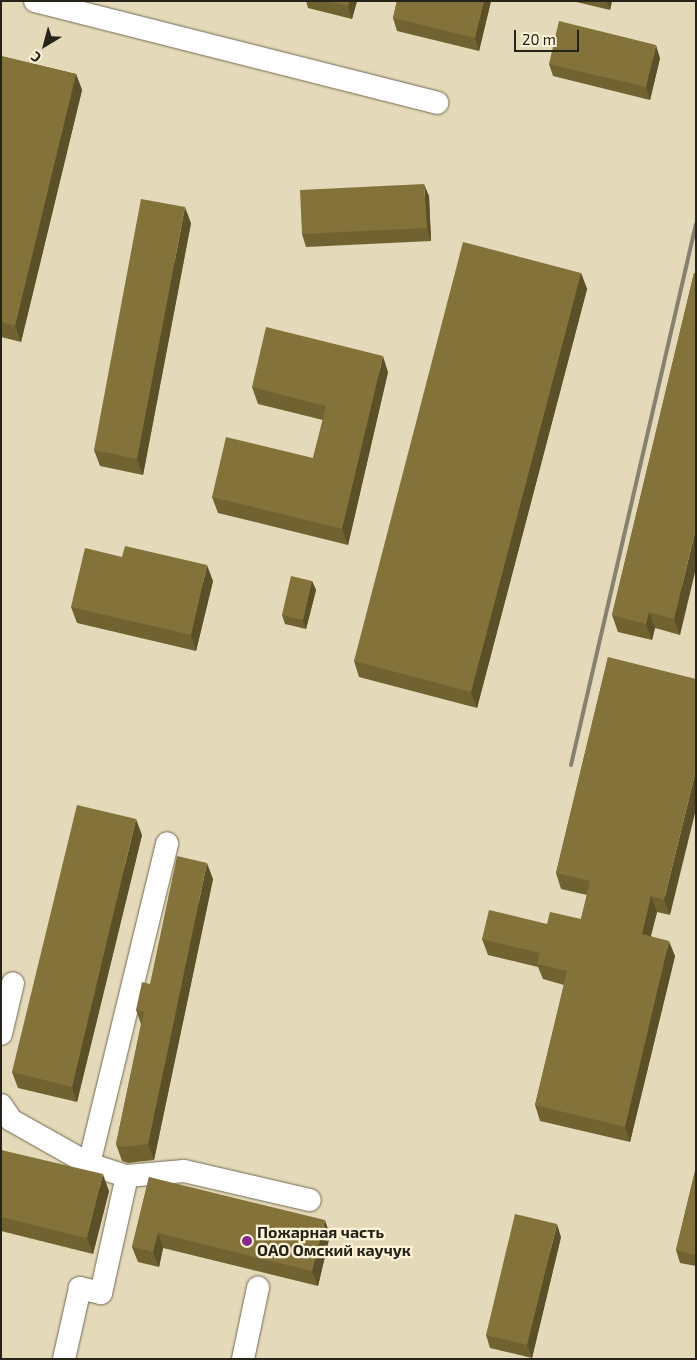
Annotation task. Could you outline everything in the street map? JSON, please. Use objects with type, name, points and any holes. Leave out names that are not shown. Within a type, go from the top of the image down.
[{"type":"lane","points":[[35,1],[437,103]]},
{"type":"lane","points":[[90,1164],[167,843]]},
{"type":"lane","points":[[1,1034],[13,983]]},
{"type":"lane","points":[[1,1105],[11,1120],[90,1164],[127,1176],[184,1171],[310,1200]]},
{"type":"lane","points":[[64,1359],[80,1288],[101,1292],[127,1176]]},
{"type":"lane","points":[[243,1359],[258,1288]]},
{"type":"shaded area","points":[[1,1],[696,1],[696,1359],[1,1359]]},
{"type":"building","points":[[327,1],[349,1],[348,6]]},
{"type":"building","points":[[397,1],[484,1],[475,38],[393,18]]},
{"type":"building","points":[[559,21],[656,45],[646,87],[549,64]]},
{"type":"building","points":[[1,56],[76,74],[15,326],[1,322]]},
{"type":"building","points":[[424,184],[427,228],[302,234],[300,190]]},
{"type":"building","points":[[141,199],[185,207],[137,459],[94,450]]},
{"type":"building","points":[[463,242],[581,273],[471,692],[354,661]]},
{"type":"building","points":[[694,273],[696,273],[696,528],[674,619],[649,612],[646,624],[612,615]]},
{"type":"building","points":[[266,327],[383,356],[342,529],[212,497],[226,437],[313,458],[326,406],[252,387]]},
{"type":"building","points":[[125,546],[207,565],[191,635],[71,607],[85,548],[122,557]]},
{"type":"building","points":[[291,576],[312,581],[303,620],[282,615]]},
{"type":"building","points":[[608,657],[696,679],[696,770],[664,900],[651,896],[642,934],[669,941],[625,1127],[535,1105],[567,971],[537,964],[540,953],[482,939],[489,910],[547,924],[550,912],[581,919],[590,881],[556,873]]},
{"type":"building","points":[[77,805],[136,819],[72,1087],[12,1072]]},
{"type":"building","points":[[177,856],[207,863],[148,1144],[123,1147],[116,1144],[144,1012],[136,1010],[142,982],[150,984]]},
{"type":"building","points":[[1,1150],[103,1174],[87,1238],[1,1217]]},
{"type":"building","points":[[696,1167],[696,1255],[676,1250]]},
{"type":"building","points":[[149,1177],[325,1220],[312,1271],[158,1233],[153,1252],[132,1247]]},
{"type":"building","points":[[515,1214],[557,1224],[527,1345],[486,1335]]},
{"type":"railway","points":[[571,765],[696,224]]},
{"type":"place","name":"Пожарная часть ОАО Омский каучук","points":[[247,1241]]}]
